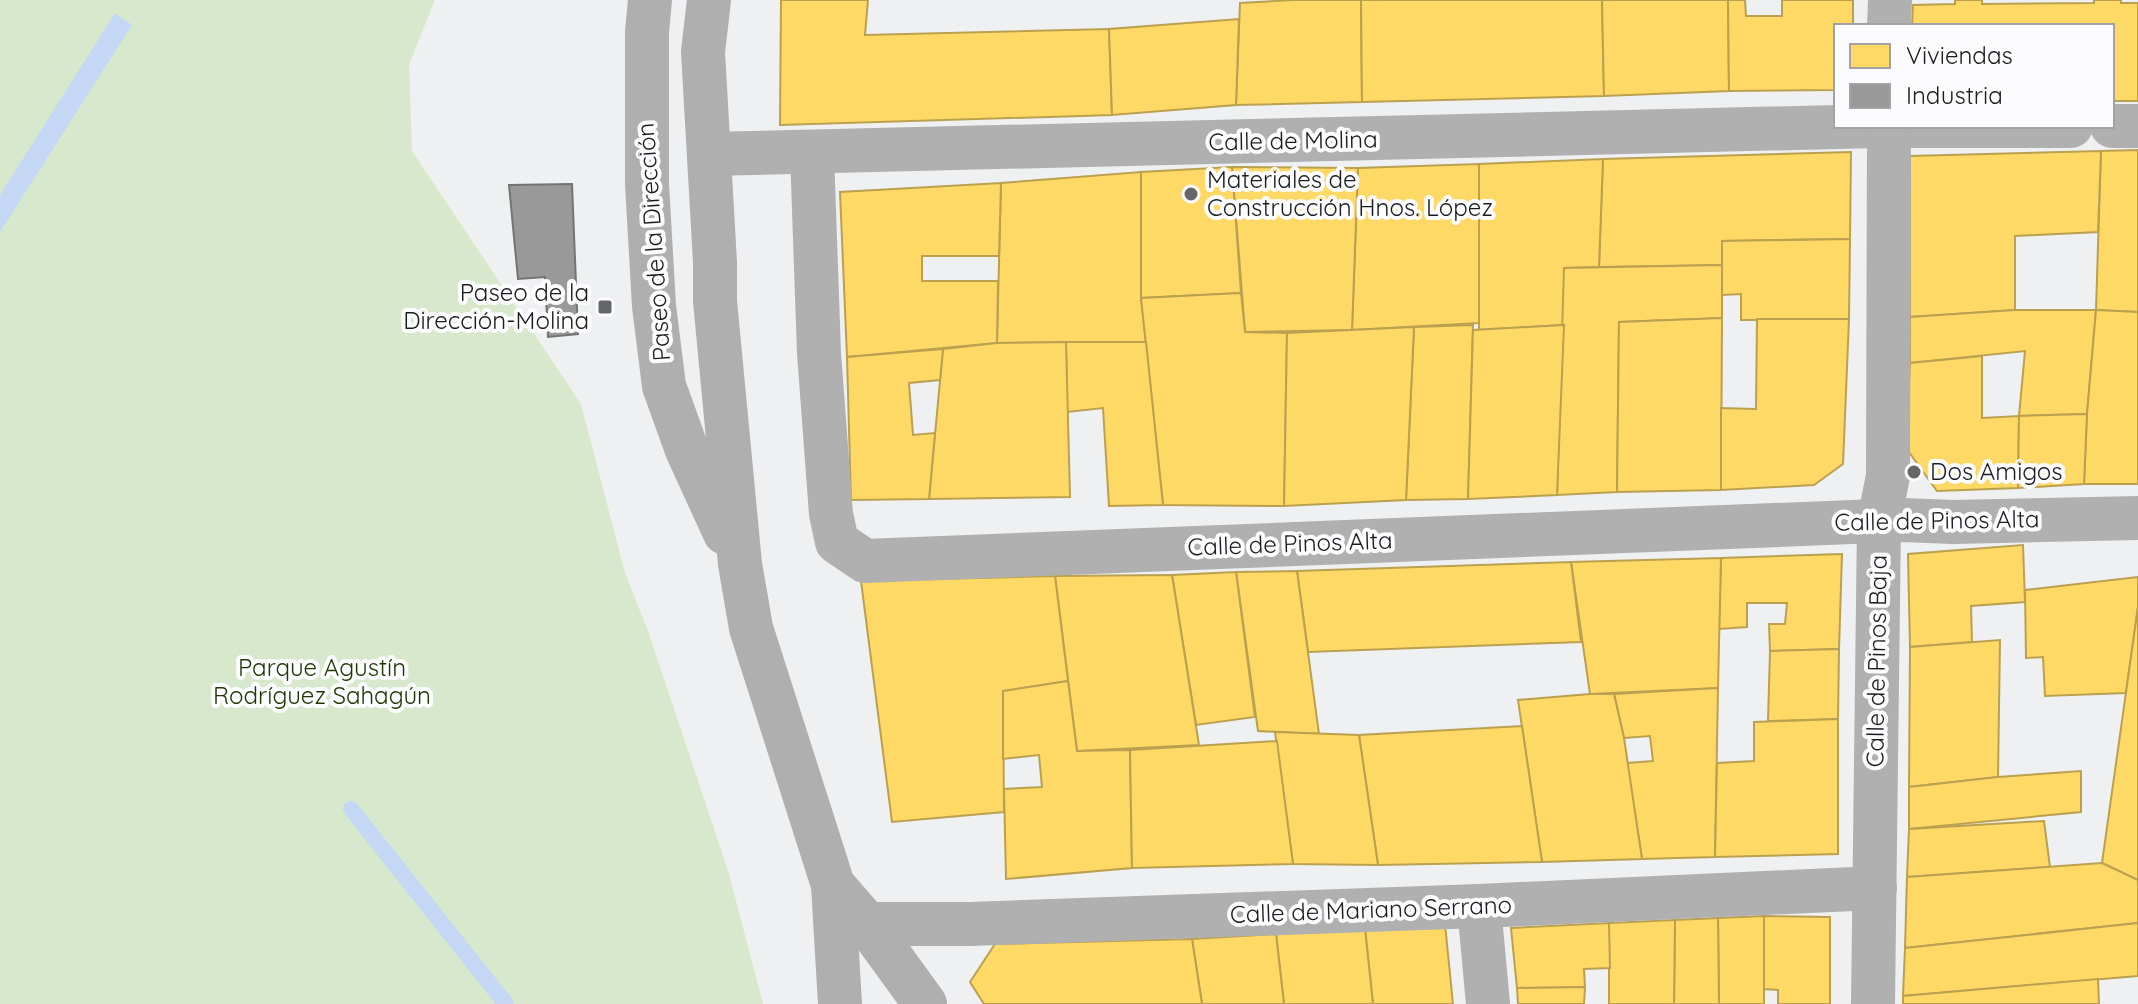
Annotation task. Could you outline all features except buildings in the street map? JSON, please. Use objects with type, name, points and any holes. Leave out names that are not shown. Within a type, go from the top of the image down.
[{"type":"street","name":"Paseo de la Dirección","points":[[650,0],[647,32],[647,184],[654,306],[664,386],[687,450],[740,564]]},
{"type":"street","name":"Paseo de la Dirección","points":[[709,0],[703,52],[715,301],[740,564],[751,628],[833,885],[840,1004]]},
{"type":"street","points":[[1889,24],[1890,0]]},
{"type":"street","points":[[2114,126],[2138,126]]},
{"type":"street","name":"Calle de Molina","points":[[709,154],[1834,127]]},
{"type":"street","name":"Calle de Pinos Baja","points":[[1873,1004],[1879,521],[1888,476],[1889,128]]},
{"type":"street","name":"Calle de Pinos Alta","points":[[812,153],[819,353],[831,514],[837,542],[865,561],[1879,521],[2138,518]]},
{"type":"street","name":"Paseo de la Dirección","points":[[833,885],[867,924],[925,1004]]},
{"type":"street","name":"Calle de Mariano Serrano","points":[[867,924],[970,924],[1479,906],[1875,888]]},
{"type":"street","points":[[1479,906],[1488,1004]]},
{"type":"green space","name":"Parque Agustín Rodríguez Sahagún","points":[[0,0],[435,0],[409,65],[412,151],[581,404],[625,573],[648,631],[728,870],[763,1004],[0,1004]]},
{"type":"water","points":[[115,13],[132,25],[0,232],[0,195]]},
{"type":"waterway","points":[[351,809],[506,1004]]},
{"type":"place","name":"Materiales de Construcción Hnos. López","points":[[1191,194]]},
{"type":"place","name":"Paseo de la Dirección-Molina","points":[[605,307]]},
{"type":"place","name":"Dos Amigos","points":[[1914,472]]}]
